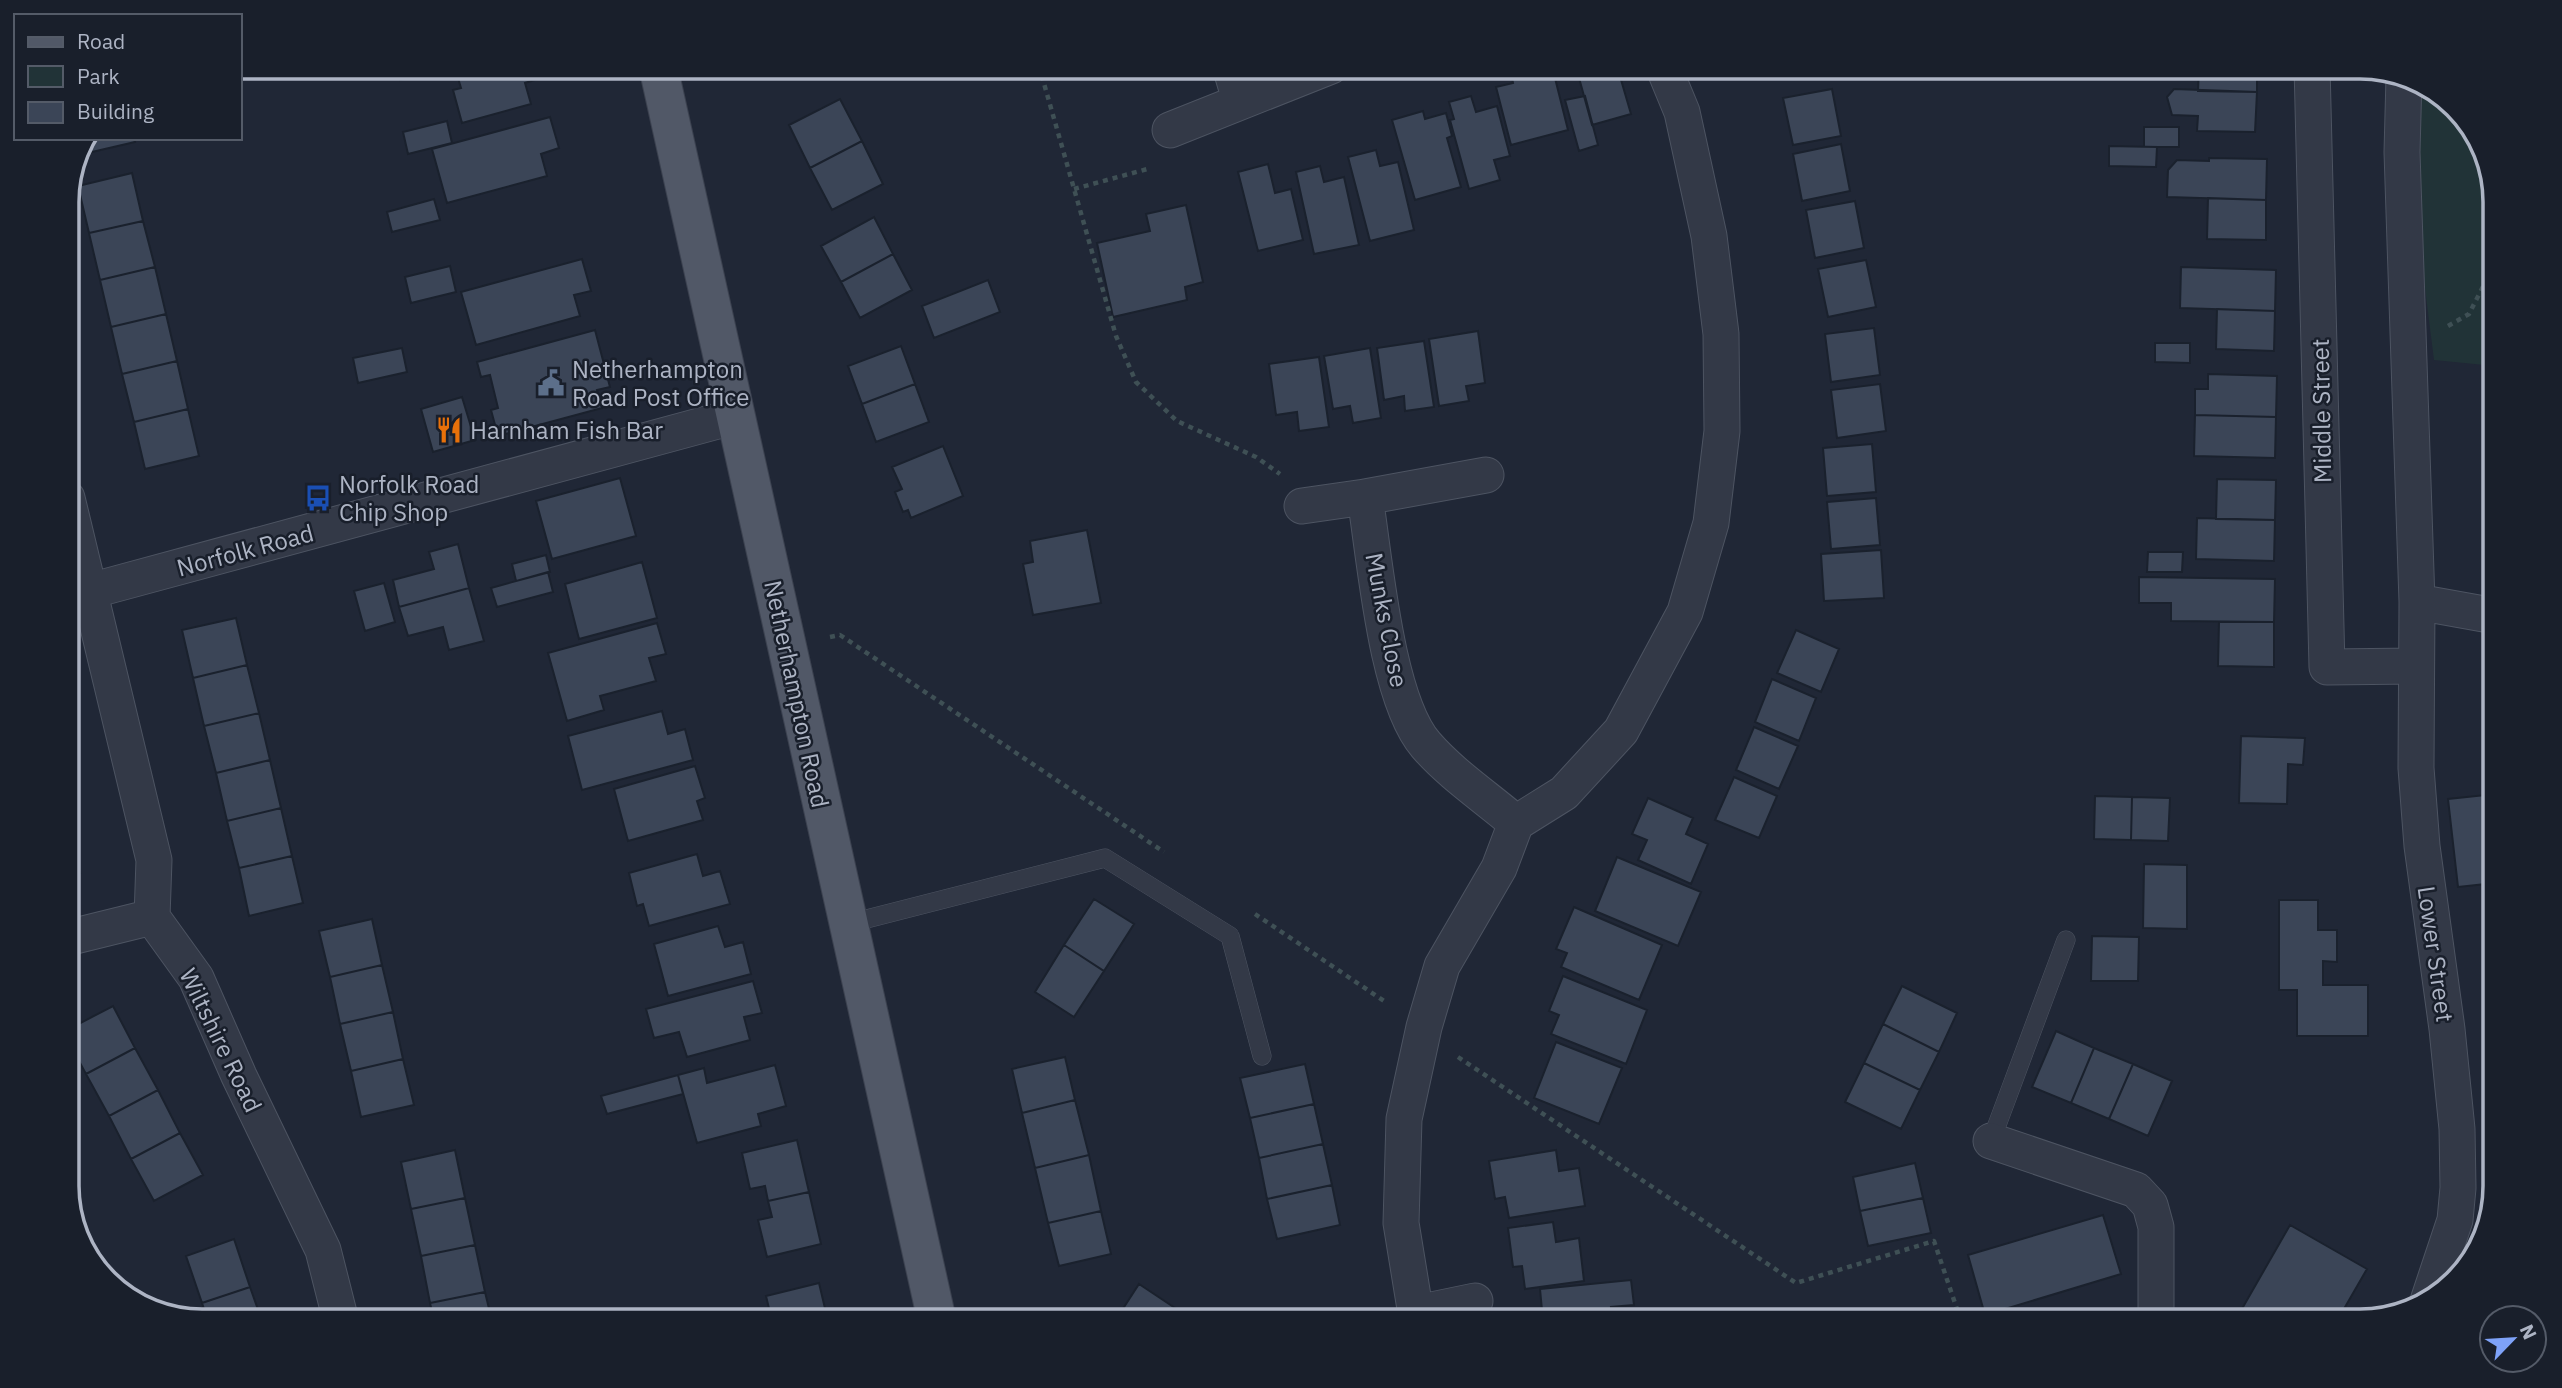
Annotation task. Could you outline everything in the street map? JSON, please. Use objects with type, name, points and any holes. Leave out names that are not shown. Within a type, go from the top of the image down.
[{"type":"main road","name":"Netherhampton Road","points":[[661,79],[934,1309]]},
{"type":"street","points":[[1234,79],[1240,100]]},
{"type":"street","points":[[1170,130],[1296,79]]},
{"type":"street","points":[[1416,1309],[1401,1223],[1404,1119],[1423,1027],[1442,966],[1499,868],[1516,822],[1563,793],[1621,731],[1685,612],[1711,523],[1723,431],[1721,334],[1709,236],[1682,113],[1668,79]]},
{"type":"street","name":"Middle Street","points":[[2312,79],[2327,667],[2416,666]]},
{"type":"street","points":[[2404,86],[2402,152],[2411,347],[2417,602],[2483,613]]},
{"type":"street","name":"Norfolk Road","points":[[90,591],[736,415]]},
{"type":"street","points":[[1302,506],[1486,475]]},
{"type":"street","name":"Munks Close","points":[[1365,497],[1386,632],[1399,695],[1425,744],[1516,822]]},
{"type":"street","points":[[79,547],[154,860],[152,917],[79,935]]},
{"type":"street","name":"Lower Street","points":[[2417,602],[2416,768],[2422,846],[2448,1041],[2458,1188],[2455,1220],[2433,1286]]},
{"type":"street","name":"Wiltshire Road","points":[[152,917],[196,978],[239,1076],[323,1250],[338,1309]]},
{"type":"street","points":[[1991,1141],[2136,1190],[2150,1206],[2156,1227],[2157,1309]]},
{"type":"street","points":[[1446,1309],[1475,1301]]},
{"type":"lane","points":[[847,924],[1105,858],[1230,936],[1262,1056]]},
{"type":"lane","points":[[1991,1141],[2066,940]]},
{"type":"path","points":[[1043,79],[1116,336],[1136,382],[1178,421],[1256,457],[1290,482],[1302,506]]},
{"type":"path","points":[[1074,189],[1160,165]]},
{"type":"path","points":[[2411,347],[2469,314],[2483,287]]},
{"type":"path","points":[[786,644],[840,635],[1172,858]]},
{"type":"path","points":[[1252,912],[1423,1027],[1460,1058],[1796,1283],[1934,1241],[1957,1309]]},
{"type":"green space","points":[[2420,94],[2441,109],[2463,133],[2477,162],[2481,178],[2483,365],[2434,360],[2418,233]]},
{"type":"building","points":[[458,79],[538,79],[525,83],[531,104],[462,123],[453,90],[461,88]]},
{"type":"building","points":[[1512,79],[1555,79],[1568,130],[1511,145],[1496,87],[1513,83]]},
{"type":"building","points":[[1579,79],[1621,79],[1631,114],[1592,125]]},
{"type":"building","points":[[2198,79],[2257,79],[2257,92],[2198,91]]},
{"type":"building","points":[[1832,89],[1841,136],[1793,145],[1783,98]]},
{"type":"building","points":[[2174,89],[2257,92],[2255,132],[2197,131],[2198,116],[2172,115],[2167,97]]},
{"type":"building","points":[[1471,96],[1476,112],[1497,106],[1510,156],[1494,160],[1500,180],[1469,189],[1450,120],[1454,119],[1449,102]]},
{"type":"building","points":[[1585,96],[1598,145],[1579,151],[1565,100]]},
{"type":"building","points":[[840,99],[862,141],[810,168],[789,125]]},
{"type":"building","points":[[1423,111],[1425,119],[1446,113],[1452,136],[1447,138],[1461,187],[1415,200],[1392,120]]},
{"type":"building","points":[[550,117],[559,148],[541,154],[547,176],[447,203],[432,149]]},
{"type":"building","points":[[447,121],[452,143],[408,154],[403,132]]},
{"type":"building","points":[[2144,127],[2179,127],[2179,147],[2144,147]]},
{"type":"building","points":[[95,140],[135,142],[89,153]]},
{"type":"building","points":[[862,141],[883,184],[832,210],[810,168]]},
{"type":"building","points":[[1841,144],[1850,191],[1802,201],[1793,154]]},
{"type":"building","points":[[2109,146],[2157,147],[2156,167],[2109,166]]},
{"type":"building","points":[[1376,150],[1380,166],[1398,162],[1414,230],[1370,241],[1348,157]]},
{"type":"building","points":[[2209,158],[2267,159],[2266,200],[2167,197],[2168,170],[2177,160],[2209,161]]},
{"type":"building","points":[[1268,164],[1275,193],[1291,189],[1303,240],[1258,251],[1238,172]]},
{"type":"building","points":[[1320,166],[1324,182],[1344,177],[1359,245],[1314,254],[1296,172]]},
{"type":"building","points":[[132,173],[143,221],[89,233],[80,186]]},
{"type":"building","points":[[2208,198],[2266,200],[2266,240],[2207,239]]},
{"type":"building","points":[[434,199],[440,220],[392,232],[387,212]]},
{"type":"building","points":[[1855,201],[1864,248],[1815,258],[1806,210]]},
{"type":"building","points":[[1186,205],[1203,282],[1185,287],[1187,300],[1113,317],[1097,243],[1150,231],[1146,214]]},
{"type":"building","points":[[874,217],[893,254],[841,282],[821,246]]},
{"type":"building","points":[[143,221],[155,267],[100,280],[89,233]]},
{"type":"building","points":[[893,254],[912,290],[860,318],[841,282]]},
{"type":"building","points":[[582,259],[591,291],[574,295],[580,316],[476,345],[461,292]]},
{"type":"building","points":[[1866,260],[1876,307],[1828,317],[1818,269]]},
{"type":"building","points":[[450,266],[456,292],[411,303],[405,277]]},
{"type":"building","points":[[155,267],[166,314],[111,327],[100,280]]},
{"type":"building","points":[[2181,267],[2276,270],[2275,311],[2180,308]]},
{"type":"building","points":[[988,280],[1000,312],[934,338],[922,306]]},
{"type":"building","points":[[2217,309],[2275,311],[2274,351],[2216,349]]},
{"type":"building","points":[[166,314],[177,361],[122,374],[111,327]]},
{"type":"building","points":[[1874,328],[1880,375],[1831,382],[1825,334]]},
{"type":"building","points":[[595,330],[610,387],[597,390],[602,408],[498,436],[491,410],[498,408],[490,375],[481,377],[477,362]]},
{"type":"building","points":[[1478,331],[1485,383],[1466,386],[1469,401],[1439,406],[1429,339]]},
{"type":"building","points":[[1424,341],[1434,407],[1405,411],[1404,396],[1384,400],[1377,348]]},
{"type":"building","points":[[2155,343],[2190,343],[2190,363],[2155,362]]},
{"type":"building","points":[[901,346],[915,384],[862,404],[848,366]]},
{"type":"building","points":[[402,348],[407,372],[358,383],[353,358]]},
{"type":"building","points":[[1370,348],[1381,418],[1353,423],[1350,406],[1333,409],[1324,356]]},
{"type":"building","points":[[1319,357],[1329,427],[1299,431],[1297,412],[1276,415],[1269,364]]},
{"type":"building","points":[[177,361],[188,409],[134,422],[122,374]]},
{"type":"building","points":[[2208,374],[2277,376],[2276,417],[2195,415],[2195,389],[2208,389]]},
{"type":"building","points":[[915,384],[929,422],[876,442],[862,404]]},
{"type":"building","points":[[1880,384],[1886,431],[1837,438],[1831,390]]},
{"type":"building","points":[[462,397],[475,440],[433,452],[421,409]]},
{"type":"building","points":[[188,409],[199,456],[145,469],[134,422]]},
{"type":"building","points":[[2195,415],[2276,417],[2275,458],[2194,456]]},
{"type":"building","points":[[1872,444],[1876,492],[1827,496],[1823,448]]},
{"type":"building","points":[[943,446],[963,496],[911,518],[908,510],[903,512],[895,492],[902,489],[892,467]]},
{"type":"building","points":[[620,478],[636,536],[552,559],[536,501]]},
{"type":"building","points":[[2217,479],[2276,480],[2275,520],[2216,519]]},
{"type":"building","points":[[1876,498],[1880,545],[1831,549],[1827,502]]},
{"type":"building","points":[[2197,518],[2275,520],[2274,561],[2196,559]]},
{"type":"building","points":[[1087,530],[1101,603],[1033,615],[1023,564],[1033,562],[1030,541]]},
{"type":"building","points":[[458,544],[469,588],[399,607],[393,580],[434,569],[429,552]]},
{"type":"building","points":[[1881,550],[1884,598],[1824,601],[1821,554]]},
{"type":"building","points":[[2148,552],[2183,552],[2182,572],[2147,572]]},
{"type":"building","points":[[546,555],[550,572],[516,581],[512,564]]},
{"type":"building","points":[[642,562],[657,618],[579,639],[565,584]]},
{"type":"building","points":[[548,572],[553,592],[497,607],[491,588]]},
{"type":"building","points":[[2139,577],[2275,579],[2274,622],[2171,621],[2171,603],[2139,603]]},
{"type":"building","points":[[384,583],[395,622],[365,631],[354,591]]},
{"type":"building","points":[[469,588],[484,641],[449,650],[443,627],[408,636],[399,607]]},
{"type":"building","points":[[236,618],[247,665],[193,678],[182,630]]},
{"type":"building","points":[[2219,622],[2274,622],[2274,667],[2218,666]]},
{"type":"building","points":[[657,623],[666,654],[649,658],[656,681],[600,696],[604,710],[567,721],[548,653]]},
{"type":"building","points":[[1796,630],[1839,649],[1821,692],[1777,673]]},
{"type":"building","points":[[247,665],[259,713],[204,726],[193,678]]},
{"type":"building","points":[[1772,679],[1816,698],[1799,741],[1755,722]]},
{"type":"building","points":[[662,711],[668,734],[685,729],[693,760],[582,790],[568,736]]},
{"type":"building","points":[[259,713],[270,760],[216,773],[204,726]]},
{"type":"building","points":[[1754,727],[1798,746],[1779,789],[1736,770]]},
{"type":"building","points":[[2241,736],[2305,738],[2303,765],[2288,764],[2287,804],[2239,803]]},
{"type":"building","points":[[270,760],[281,808],[227,821],[216,773]]},
{"type":"building","points":[[695,766],[705,798],[697,801],[703,820],[628,841],[614,789]]},
{"type":"building","points":[[1734,777],[1777,796],[1759,838],[1715,820]]},
{"type":"building","points":[[2483,795],[2483,884],[2458,887],[2448,799]]},
{"type":"building","points":[[2095,796],[2132,797],[2131,840],[2094,839]]},
{"type":"building","points":[[2132,797],[2170,798],[2168,841],[2131,840]]},
{"type":"building","points":[[1648,798],[1693,818],[1686,834],[1708,844],[1691,884],[1638,860],[1647,840],[1632,834]]},
{"type":"building","points":[[281,808],[292,856],[239,868],[227,821]]},
{"type":"building","points":[[697,854],[703,876],[720,871],[730,904],[649,926],[643,904],[637,906],[629,873]]},
{"type":"building","points":[[292,856],[303,903],[249,916],[239,868]]},
{"type":"building","points":[[1617,857],[1701,892],[1678,946],[1595,911]]},
{"type":"building","points":[[2144,864],[2187,865],[2187,929],[2143,928]]},
{"type":"building","points":[[1094,899],[1134,924],[1104,971],[1064,945]]},
{"type":"building","points":[[2279,900],[2318,900],[2318,930],[2337,930],[2337,962],[2323,961],[2323,985],[2368,985],[2368,1036],[2297,1036],[2297,990],[2279,990]]},
{"type":"building","points":[[1574,907],[1662,945],[1639,1000],[1561,967],[1567,953],[1556,949]]},
{"type":"building","points":[[372,919],[382,965],[330,977],[319,931]]},
{"type":"building","points":[[718,926],[725,947],[743,942],[751,974],[668,996],[654,944]]},
{"type":"building","points":[[2092,936],[2139,937],[2138,981],[2091,981]]},
{"type":"building","points":[[1064,945],[1104,971],[1074,1017],[1035,992]]},
{"type":"building","points":[[382,965],[393,1012],[340,1024],[330,977]]},
{"type":"building","points":[[1563,976],[1647,1010],[1626,1064],[1551,1034],[1559,1015],[1549,1011]]},
{"type":"building","points":[[753,981],[762,1013],[744,1017],[750,1040],[687,1057],[679,1032],[654,1038],[646,1009]]},
{"type":"building","points":[[1902,986],[1957,1013],[1939,1052],[1883,1024]]},
{"type":"building","points":[[113,1006],[135,1048],[86,1074],[79,1061],[79,1024]]},
{"type":"building","points":[[393,1012],[403,1059],[351,1071],[340,1024]]},
{"type":"building","points":[[1883,1024],[1939,1052],[1920,1090],[1864,1063]]},
{"type":"building","points":[[2056,1031],[2094,1048],[2071,1103],[2032,1087]]},
{"type":"building","points":[[1556,1042],[1622,1068],[1599,1124],[1534,1098]]},
{"type":"building","points":[[135,1048],[158,1090],[109,1116],[86,1074]]},
{"type":"building","points":[[2094,1048],[2133,1064],[2109,1119],[2071,1103]]},
{"type":"building","points":[[1065,1057],[1075,1100],[1022,1113],[1012,1069]]},
{"type":"building","points":[[403,1059],[414,1105],[361,1117],[351,1071]]},
{"type":"building","points":[[1864,1063],[1920,1090],[1901,1129],[1845,1102]]},
{"type":"building","points":[[1305,1064],[1314,1104],[1250,1118],[1240,1078]]},
{"type":"building","points":[[2133,1064],[2172,1081],[2148,1136],[2109,1119]]},
{"type":"building","points":[[775,1065],[786,1106],[758,1114],[761,1126],[697,1143],[678,1075],[704,1068],[707,1083]]},
{"type":"building","points":[[678,1075],[683,1094],[607,1114],[601,1096]]},
{"type":"building","points":[[158,1090],[180,1133],[131,1159],[109,1116]]},
{"type":"building","points":[[1075,1100],[1089,1155],[1035,1168],[1022,1113]]},
{"type":"building","points":[[1314,1104],[1323,1144],[1259,1158],[1250,1118]]},
{"type":"building","points":[[180,1133],[203,1175],[154,1201],[131,1159]]},
{"type":"building","points":[[797,1140],[809,1192],[768,1201],[765,1186],[750,1189],[742,1153]]},
{"type":"building","points":[[1323,1144],[1332,1185],[1267,1199],[1259,1158]]},
{"type":"building","points":[[455,1150],[465,1198],[411,1209],[401,1162]]},
{"type":"building","points":[[1556,1150],[1559,1171],[1579,1168],[1585,1206],[1509,1218],[1505,1197],[1495,1199],[1489,1161]]},
{"type":"building","points":[[1089,1155],[1101,1211],[1048,1223],[1035,1168]]},
{"type":"building","points":[[1915,1163],[1923,1198],[1860,1211],[1853,1177]]},
{"type":"building","points":[[1332,1185],[1340,1225],[1277,1239],[1267,1199]]},
{"type":"building","points":[[809,1192],[821,1244],[767,1257],[758,1220],[772,1217],[768,1201]]},
{"type":"building","points":[[465,1198],[475,1245],[421,1256],[411,1209]]},
{"type":"building","points":[[1923,1198],[1931,1233],[1868,1246],[1860,1211]]},
{"type":"building","points":[[1101,1211],[1111,1254],[1059,1266],[1048,1223]]},
{"type":"building","points":[[2103,1215],[2121,1274],[2005,1309],[1983,1309],[1968,1255]]},
{"type":"building","points":[[1553,1222],[1556,1242],[1579,1238],[1584,1281],[1525,1289],[1522,1266],[1513,1267],[1508,1228]]},
{"type":"building","points":[[2290,1225],[2367,1269],[2344,1309],[2242,1309]]},
{"type":"building","points":[[234,1239],[250,1287],[202,1303],[186,1256]]},
{"type":"building","points":[[475,1245],[485,1292],[430,1303],[421,1256]]},
{"type":"building","points":[[1631,1280],[1634,1305],[1611,1309],[1542,1309],[1540,1289]]},
{"type":"building","points":[[819,1283],[825,1309],[769,1309],[766,1296]]},
{"type":"building","points":[[1139,1284],[1176,1309],[1123,1309]]},
{"type":"building","points":[[250,1287],[258,1309],[204,1309],[202,1303]]},
{"type":"building","points":[[485,1292],[489,1309],[431,1309],[430,1303]]},
{"type":"place","name":"Netherhampton Road Post Office","points":[[551,383]]},
{"type":"place","name":"Harnham Fish Bar","points":[[449,430]]},
{"type":"place","name":"Norfolk Road Chip Shop","points":[[318,498]]}]
